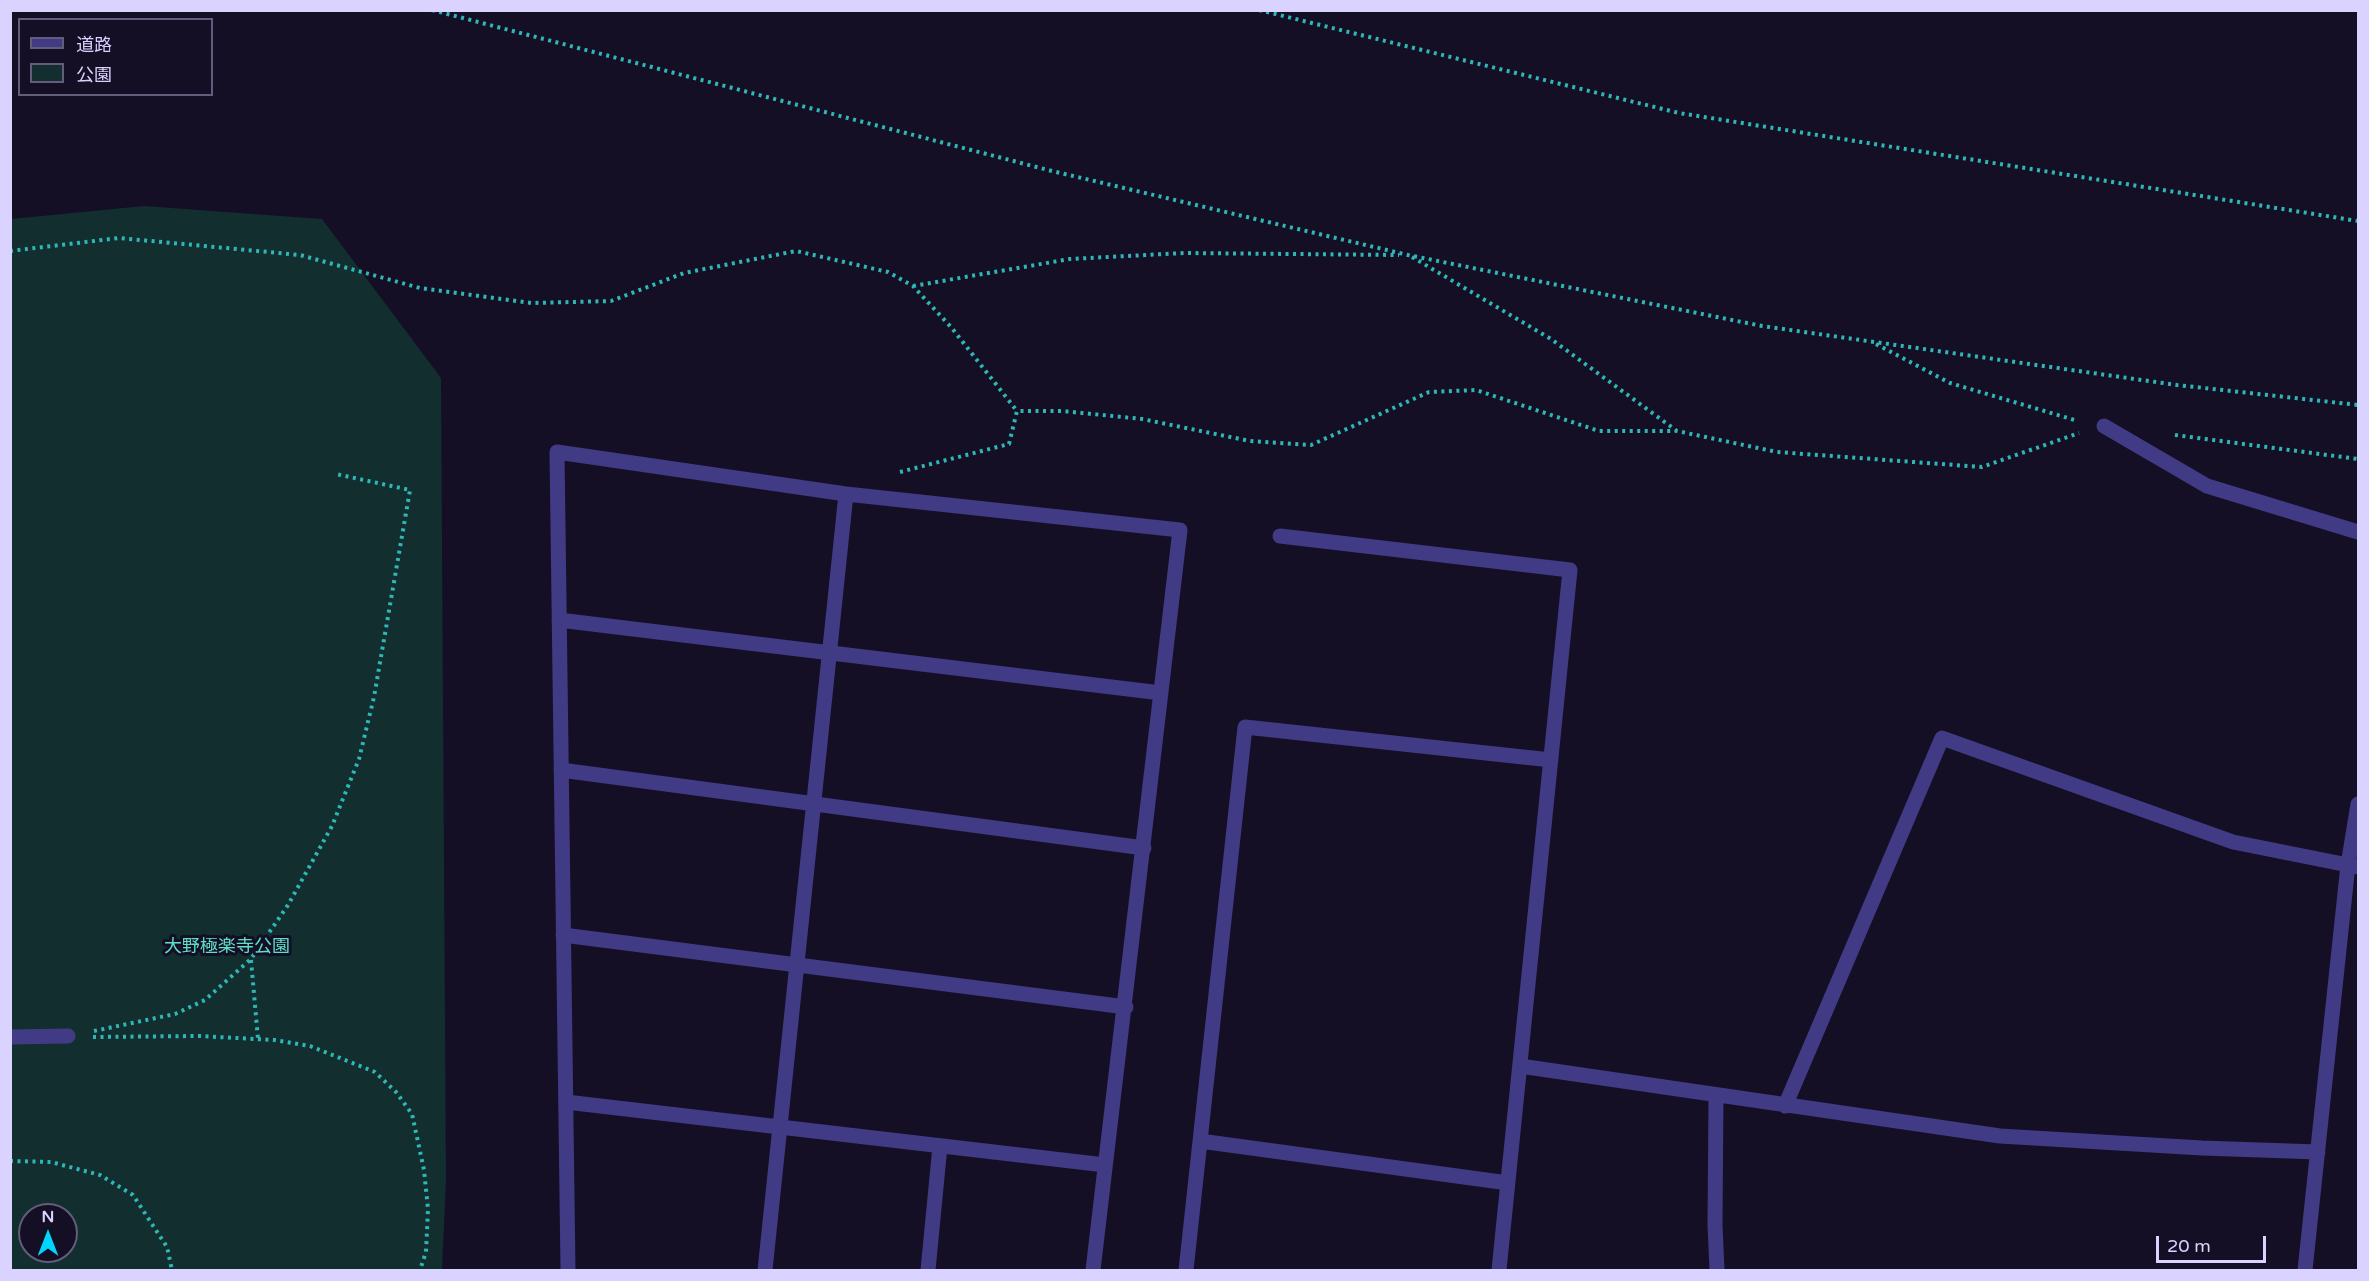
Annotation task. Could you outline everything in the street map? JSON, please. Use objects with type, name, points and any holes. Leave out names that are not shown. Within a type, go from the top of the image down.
[{"type":"street","points":[[2104,426],[2207,486],[2358,532]]},
{"type":"street","points":[[568,1270],[556,452],[846,494],[1180,530],[1126,1007],[1093,1270]]},
{"type":"street","points":[[765,1270],[846,494]]},
{"type":"street","points":[[1280,536],[1570,570],[1499,1270]]},
{"type":"street","points":[[559,620],[1161,693]]},
{"type":"street","points":[[1186,1270],[1245,727],[1551,760]]},
{"type":"street","points":[[1785,1106],[1942,738],[2233,842],[2353,866]]},
{"type":"street","points":[[561,770],[1144,848]]},
{"type":"street","points":[[2305,1270],[2353,866],[2358,804]]},
{"type":"street","points":[[563,935],[1126,1007]]},
{"type":"street","points":[[10,1037],[68,1036]]},
{"type":"street","points":[[1520,1066],[2000,1136],[2202,1149],[2318,1152]]},
{"type":"street","points":[[1716,1096],[1714,1225],[1718,1270]]},
{"type":"street","points":[[566,1102],[1105,1165]]},
{"type":"street","points":[[1200,1141],[1508,1183]]},
{"type":"street","points":[[928,1270],[940,1146]]},
{"type":"path","points":[[432,10],[1052,171],[1408,255],[1762,327],[2177,385],[2358,405]]},
{"type":"path","points":[[1259,10],[1678,113],[2358,221]]},
{"type":"path","points":[[10,251],[119,238],[300,255],[420,288],[531,303],[612,302],[684,273],[796,251],[888,272],[913,286],[951,327],[1017,411]]},
{"type":"path","points":[[913,286],[1070,259],[1185,253],[1408,255],[1551,339],[1677,431]]},
{"type":"path","points":[[1017,411],[1062,411],[1142,419],[1250,441],[1311,445],[1429,392],[1476,390],[1599,431],[1677,431],[1777,452],[1982,467],[2048,442],[2104,426]]},
{"type":"path","points":[[894,475],[913,467],[1009,444],[1017,411]]},
{"type":"path","points":[[68,1036],[175,1014],[205,1000],[251,959],[288,905],[332,826],[359,759],[374,697],[410,490],[336,474]]},
{"type":"path","points":[[251,959],[258,1039]]},
{"type":"path","points":[[68,1036],[258,1039],[310,1046],[375,1072],[396,1092],[412,1114],[424,1170],[428,1209],[426,1252],[420,1270]]},
{"type":"path","points":[[10,1161],[51,1162],[100,1175],[133,1196],[167,1247],[172,1270]]},
{"type":"green space","name":"大野極楽寺公園","points":[[144,206],[322,219],[441,378],[446,1180],[442,1270],[11,1270],[11,219]]}]
